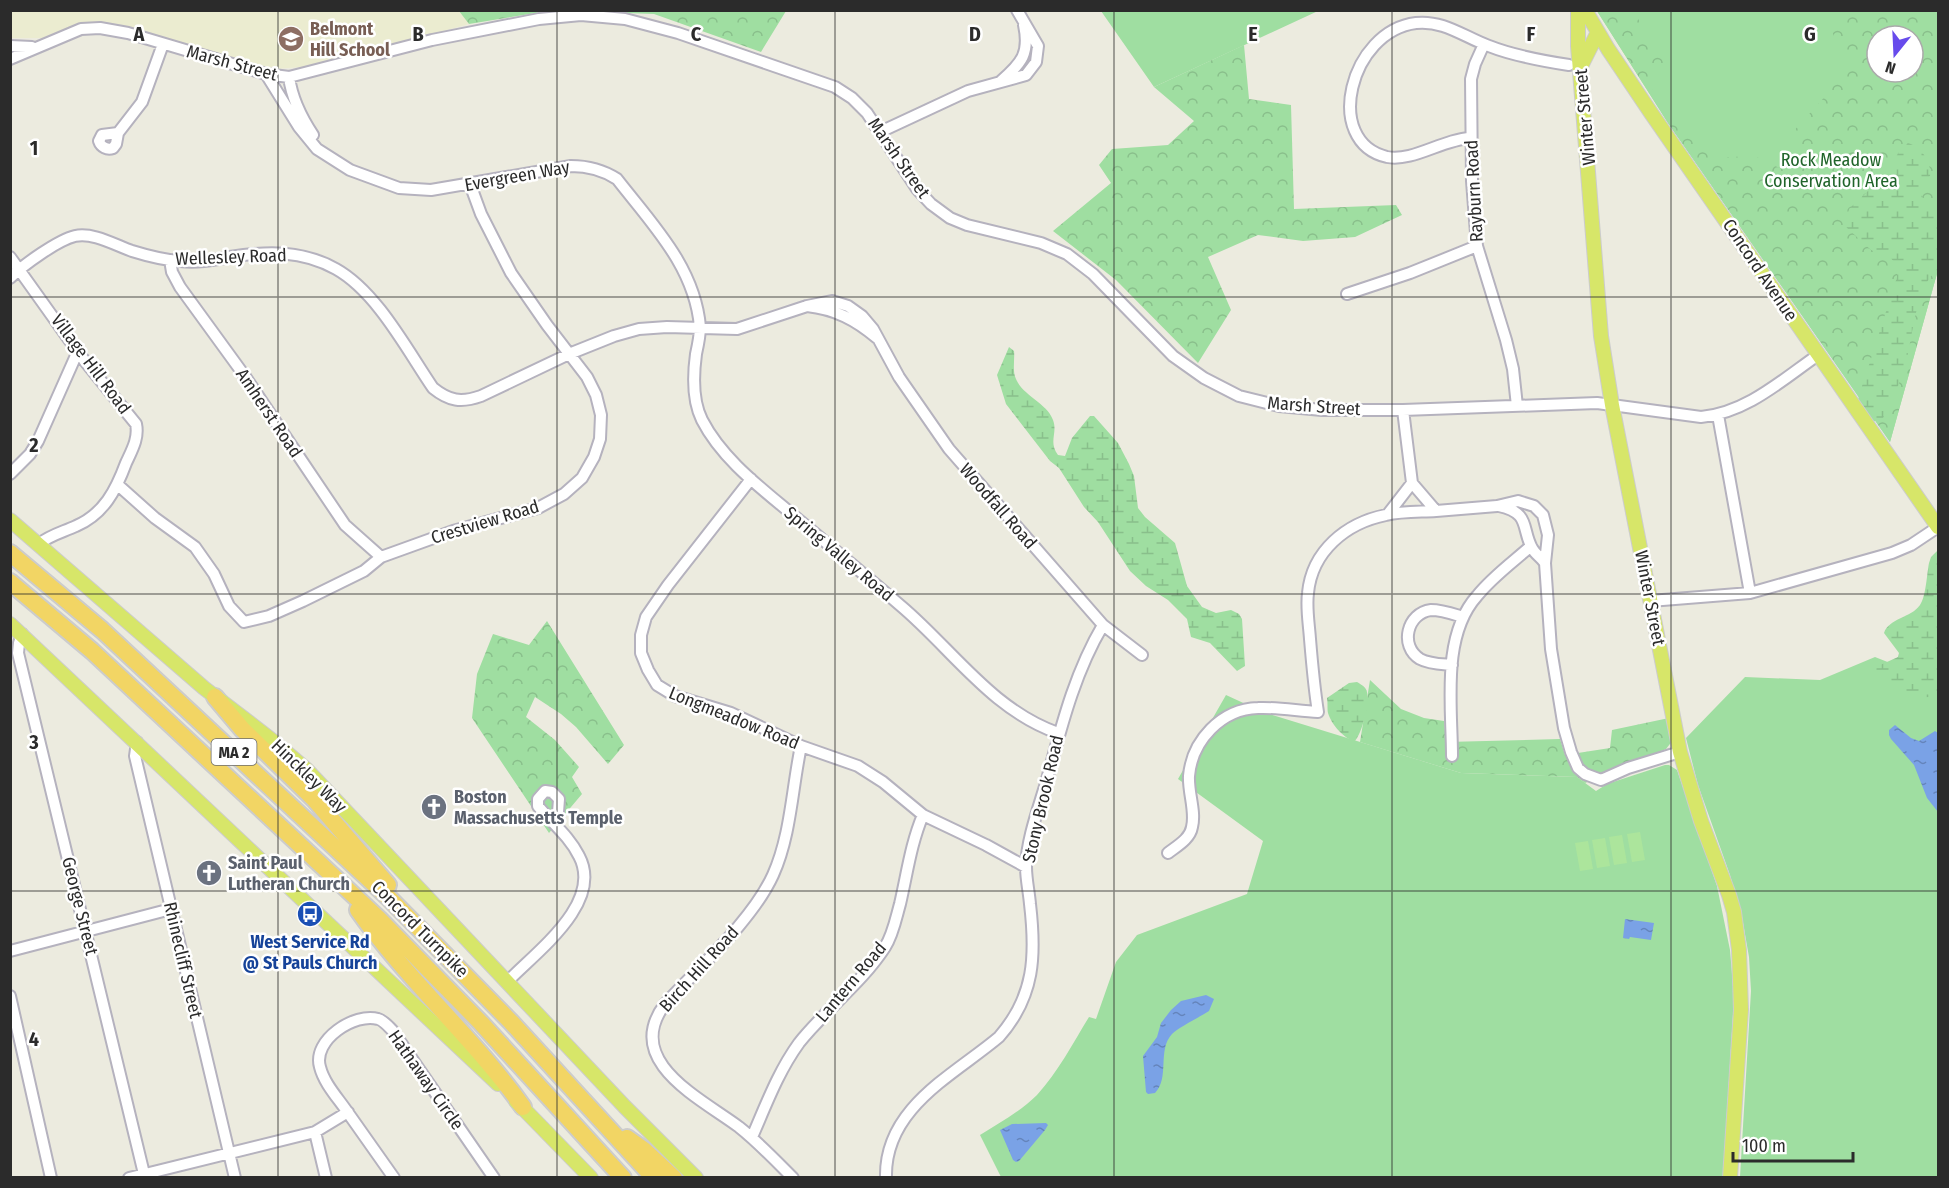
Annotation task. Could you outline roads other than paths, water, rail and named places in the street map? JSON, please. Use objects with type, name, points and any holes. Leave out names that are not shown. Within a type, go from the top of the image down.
[{"type":"highway","name":"Concord Turnpike","points":[[10,553],[117,643],[417,925],[511,1022],[654,1178]]},
{"type":"highway","name":"Concord Turnpike","points":[[10,582],[85,645],[335,877],[468,1009],[623,1178]]},
{"type":"highway","points":[[215,697],[242,729],[299,783],[340,828],[377,870],[417,925]]},
{"type":"highway","points":[[335,877],[367,923],[441,1011],[502,1078],[522,1107]]},
{"type":"highway","points":[[597,1116],[644,1150],[674,1178]]},
{"type":"main road","name":"Winter Street","points":[[1578,10],[1578,63],[1601,336],[1612,405],[1680,752],[1701,821],[1729,895],[1734,912],[1739,950],[1741,1010],[1730,1178]]},
{"type":"main road","name":"Concord Avenue","points":[[1585,10],[1612,56],[1938,527]]},
{"type":"main road","points":[[1578,46],[1586,32],[1596,29]]},
{"type":"main road","points":[[1578,63],[1596,29]]},
{"type":"main road","points":[[1578,63],[1596,54],[1612,56]]},
{"type":"main road","name":"Hinckley Way","points":[[10,520],[215,697],[273,741],[311,774],[507,982]]},
{"type":"main road","points":[[10,624],[522,1107],[591,1178]]},
{"type":"main road","points":[[507,982],[625,1107],[696,1178]]},
{"type":"street","points":[[880,132],[968,91],[1001,81],[1020,62],[1028,45],[1019,13]]},
{"type":"street","name":"Marsh Street","points":[[10,59],[81,29],[100,28],[128,33],[266,74],[289,77],[432,40],[539,19],[595,16],[640,22],[826,83],[852,98],[867,113],[917,189],[941,212],[967,225],[1041,243],[1067,254],[1093,274],[1173,356],[1218,386],[1252,400],[1292,408],[1322,410],[1403,410],[1597,403],[1701,417],[1736,410],[1818,355]]},
{"type":"street","points":[[1471,138],[1451,141],[1405,157],[1391,158],[1379,155],[1364,143],[1353,126],[1351,99],[1357,71],[1374,44],[1396,29],[1419,23],[1437,24],[1484,44],[1518,54],[1578,63]]},
{"type":"street","points":[[118,133],[142,102],[163,44]]},
{"type":"street","name":"Rayburn Road","points":[[1484,44],[1471,79],[1473,203],[1477,246],[1506,340],[1513,369],[1517,406]]},
{"type":"street","name":"Marsh Street","points":[[10,46],[25,48],[41,46]]},
{"type":"street","name":"Evergreen Way","points":[[266,74],[299,127],[317,149],[350,170],[399,188],[431,190],[572,166],[587,166],[617,178],[670,247],[683,270],[696,301],[700,329]]},
{"type":"street","name":"Evergreen Way","points":[[289,77],[296,104],[307,125],[316,138],[350,170]]},
{"type":"street","name":"Crestview Road","points":[[118,485],[156,518],[195,547],[214,574],[229,606],[244,622],[269,616],[303,601],[364,571],[381,557],[453,531],[538,508],[564,494],[582,478],[594,457],[600,439],[601,415],[596,395],[587,377],[511,273],[481,214],[470,184]]},
{"type":"street","name":"Wellesley Road","points":[[10,278],[19,269],[61,242],[77,235],[96,238],[133,251],[170,260],[203,262],[276,252],[320,260],[354,282],[374,302],[433,388],[443,396],[455,401],[467,401],[481,396],[569,354],[614,336],[639,329],[666,327],[700,329]]},
{"type":"street","points":[[1347,294],[1410,273],[1477,246]]},
{"type":"street","name":"Village Hill Road","points":[[10,257],[78,351],[136,424],[138,434],[118,485],[103,508],[94,516],[39,544]]},
{"type":"street","name":"Amherst Road","points":[[170,260],[172,272],[180,287],[266,407],[330,504],[356,537],[381,557]]},
{"type":"street","name":"Woodfall Road","points":[[700,329],[744,328],[827,301],[848,306],[862,316],[899,377],[949,449],[1103,625],[1142,655]]},
{"type":"street","name":"Spring Valley Road","points":[[700,329],[694,390],[702,420],[715,440],[751,479],[904,608],[990,693],[1019,714],[1058,733]]},
{"type":"street","points":[[10,474],[25,460],[38,441],[78,351]]},
{"type":"street","points":[[1403,410],[1412,483],[1436,511]]},
{"type":"street","points":[[1718,415],[1750,593]]},
{"type":"street","name":"Longmeadow Road","points":[[751,479],[668,585],[646,617],[641,635],[642,653],[657,685],[675,696],[731,713],[801,746],[858,766],[883,782],[923,815],[1026,867]]},
{"type":"street","points":[[1388,514],[1412,483]]},
{"type":"street","points":[[1168,853],[1189,835],[1193,817],[1189,776],[1193,755],[1206,733],[1220,720],[1240,711],[1258,708],[1318,712],[1312,668],[1308,605],[1311,576],[1320,556],[1335,538],[1355,525],[1388,514],[1497,506],[1523,501],[1539,510],[1548,528],[1545,563],[1553,665],[1564,728],[1578,768],[1585,774],[1601,780],[1628,768],[1680,752]]},
{"type":"street","points":[[1497,506],[1511,511],[1525,523],[1531,546],[1545,563]]},
{"type":"street","points":[[1650,601],[1750,593],[1892,553],[1911,545],[1938,527]]},
{"type":"street","points":[[1452,756],[1452,665],[1455,641],[1463,617],[1476,596],[1531,546]]},
{"type":"street","points":[[1452,665],[1427,662],[1419,658],[1410,649],[1408,632],[1416,617],[1427,611],[1440,611],[1463,617]]},
{"type":"street","name":"Stony Brook Road","points":[[886,1178],[890,1149],[909,1112],[930,1090],[999,1036],[1022,1003],[1031,976],[1034,948],[1026,867],[1033,826],[1058,733],[1084,662],[1103,625]]},
{"type":"street","name":"George Street","points":[[22,634],[18,652],[145,1176]]},
{"type":"street","name":"Rhinecliff Street","points":[[137,742],[135,756],[236,1178]]},
{"type":"street","name":"Birch Hill Road","points":[[793,1178],[752,1137],[670,1076],[658,1063],[652,1049],[651,1034],[657,1014],[748,915],[766,889],[774,873],[785,838],[801,746]]},
{"type":"street","name":"Lantern Road","points":[[752,1137],[790,1056],[812,1028],[886,946],[895,925],[915,834],[923,815]]},
{"type":"street","points":[[507,982],[566,922],[577,907],[584,890],[584,869],[581,858],[570,840],[557,826]]},
{"type":"street","points":[[10,951],[171,909]]},
{"type":"street","points":[[10,996],[51,1178]]},
{"type":"street","name":"Hathaway Circle","points":[[394,1178],[320,1069],[320,1052],[327,1039],[334,1032],[360,1019],[377,1018],[392,1030],[494,1178]]},
{"type":"street","points":[[129,1178],[145,1176],[315,1132],[348,1112]]},
{"type":"street","points":[[315,1132],[326,1178]]},
{"type":"water","points":[[1895,725],[1911,738],[1919,741],[1935,731],[1938,733],[1938,812],[1927,798],[1914,765],[1889,735],[1889,730]]},
{"type":"water","points":[[1625,919],[1654,923],[1651,940],[1623,938]]},
{"type":"water","points":[[1206,995],[1214,999],[1209,1011],[1172,1034],[1165,1048],[1162,1080],[1155,1093],[1148,1094],[1143,1056],[1157,1037],[1161,1023],[1181,1001]]},
{"type":"water","points":[[1046,1123],[1048,1125],[1045,1130],[1019,1161],[1013,1160],[1000,1130],[1012,1124]]},
{"type":"place","name":"Belmont Hill School","points":[[291,39]]},
{"type":"place","name":"Boston Massachusetts Temple","points":[[434,807]]},
{"type":"place","name":"Saint Paul Lutheran Church","points":[[209,873]]},
{"type":"place","name":"West Service Rd @ St Pauls Church","points":[[310,914]]},
{"type":"park label","name":"Rock Meadow Conservation Area","points":[[1831,170]]}]
